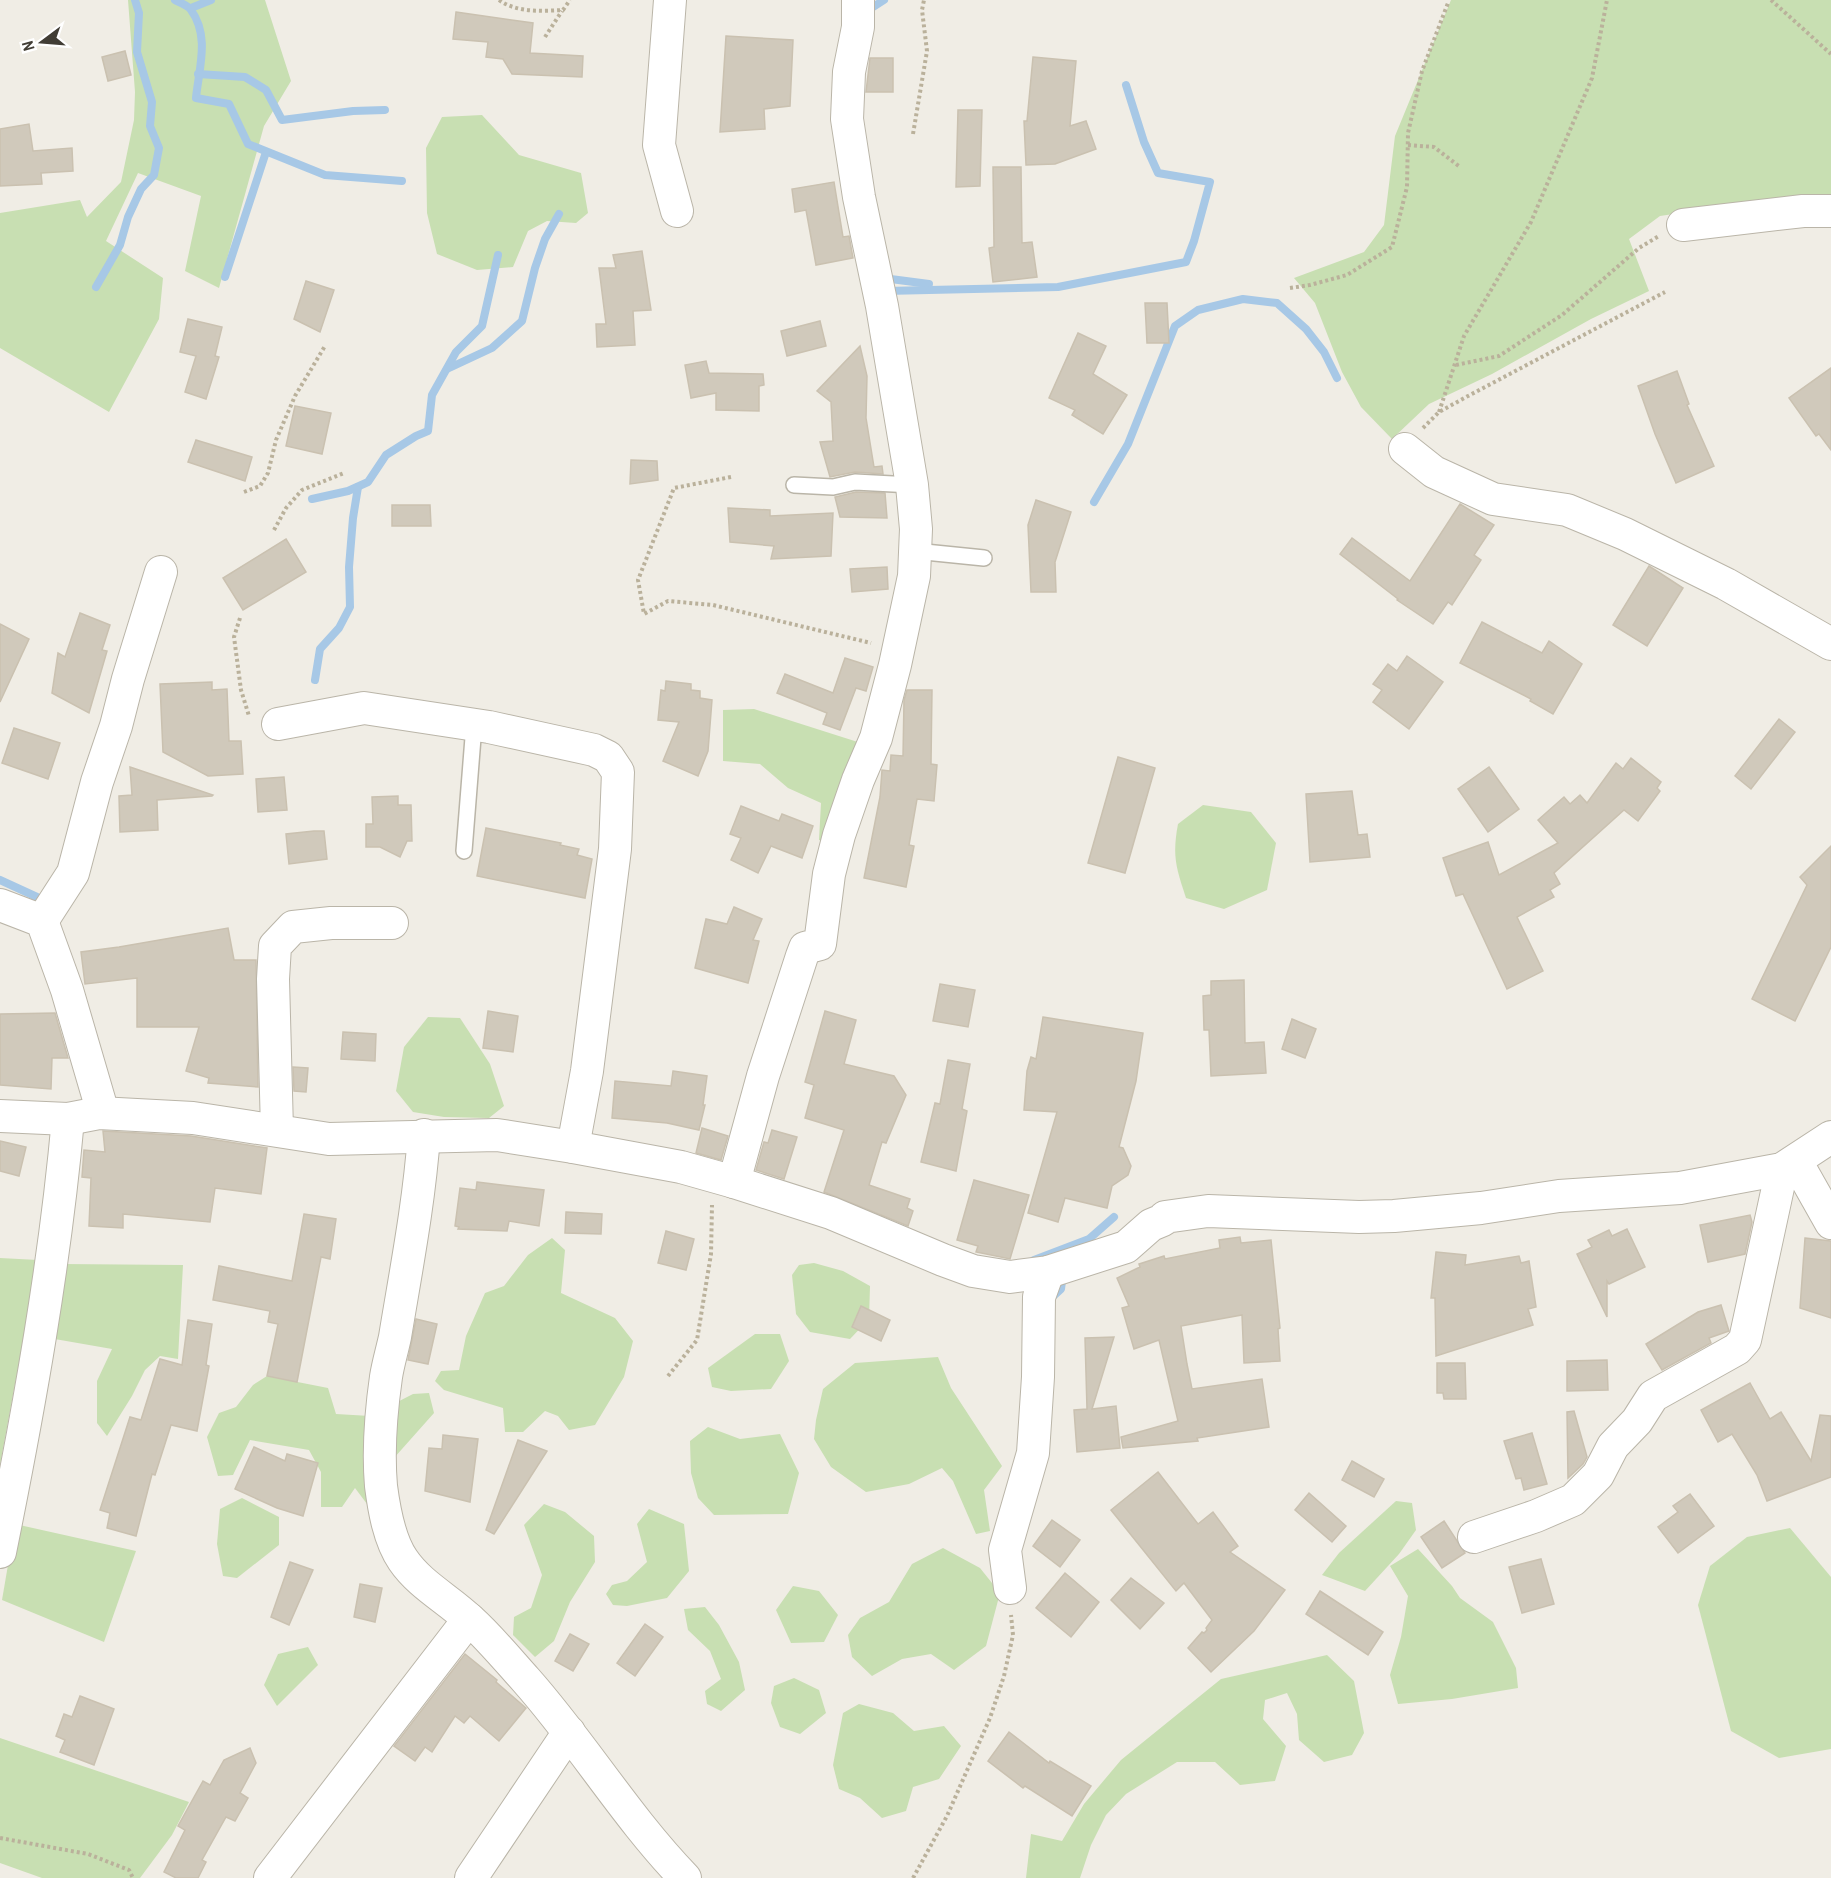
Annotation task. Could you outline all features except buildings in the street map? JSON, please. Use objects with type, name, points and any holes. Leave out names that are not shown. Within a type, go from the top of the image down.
[{"type":"street","points":[[670,0],[659,145],[676,211]]},
{"type":"street","points":[[724,1179],[763,1076],[805,948],[820,944],[829,874],[839,835],[858,780],[876,738],[914,576],[916,530],[912,484],[882,306],[859,197],[847,119],[849,72],[858,27],[858,0]]},
{"type":"street","points":[[1683,225],[1803,211],[1831,211]]},
{"type":"street","points":[[1405,449],[1434,472],[1493,500],[1567,510],[1625,534],[1726,584],[1831,644]]},
{"type":"street","points":[[42,921],[73,873],[97,782],[161,572]]},
{"type":"street","points":[[278,724],[364,708],[474,725],[594,750],[608,757],[618,772],[615,849],[587,1071],[573,1147]]},
{"type":"street","points":[[0,905],[42,921],[67,990],[103,1113]]},
{"type":"street","points":[[277,1130],[273,980],[275,946],[293,927],[331,923],[392,923]]},
{"type":"street","points":[[0,1116],[68,1119],[103,1113],[193,1118],[329,1139],[497,1135],[573,1147],[681,1167],[724,1179],[831,1213],[973,1271],[1010,1277],[1048,1272],[1126,1247],[1151,1225],[1165,1217],[1185,1213],[1208,1211],[1359,1217],[1394,1216],[1481,1208],[1559,1196],[1680,1188],[1789,1165],[1831,1137]]},
{"type":"street","points":[[0,1552],[15,1478],[49,1274],[61,1194],[68,1119]]},
{"type":"street","points":[[424,1135],[416,1212],[394,1343],[386,1376],[381,1443],[381,1486],[387,1519],[402,1560],[429,1589],[469,1619],[526,1680],[569,1732],[658,1851],[685,1878]]},
{"type":"street","points":[[1789,1165],[1831,1223]]},
{"type":"street","points":[[1474,1537],[1536,1516],[1573,1500],[1598,1475],[1613,1446],[1636,1421],[1653,1396],[1737,1348],[1745,1340],[1789,1165]]},
{"type":"street","points":[[1010,1588],[1005,1550],[1033,1453],[1038,1377],[1039,1297],[1048,1272]]},
{"type":"street","points":[[270,1878],[469,1619]]},
{"type":"street","points":[[471,1878],[569,1732]]},
{"type":"lane","points":[[794,485],[833,487],[855,482],[912,484]]},
{"type":"lane","points":[[915,551],[984,558]]},
{"type":"lane","points":[[464,852],[474,725]]},
{"type":"path","points":[[499,0],[506,5],[537,12],[563,10]]},
{"type":"path","points":[[545,37],[570,0]]},
{"type":"path","points":[[913,134],[927,51],[922,10],[924,0]]},
{"type":"path","points":[[1439,412],[1464,336],[1531,222],[1592,78],[1607,0]]},
{"type":"path","points":[[1771,0],[1831,54]]},
{"type":"path","points":[[1290,288],[1347,275],[1392,247],[1407,187],[1408,133],[1422,71],[1448,3]]},
{"type":"path","points":[[1407,145],[1434,147],[1460,167]]},
{"type":"path","points":[[1455,365],[1500,356],[1562,315],[1639,248],[1665,232],[1683,225]]},
{"type":"path","points":[[1405,449],[1439,412],[1665,292]]},
{"type":"path","points":[[244,492],[260,486],[268,473],[276,440],[295,396],[325,346]]},
{"type":"path","points":[[274,530],[286,508],[302,490],[344,473]]},
{"type":"path","points":[[731,477],[674,488],[638,580],[644,614],[668,601],[713,605],[898,649]]},
{"type":"path","points":[[240,618],[234,637],[240,690],[249,717],[256,726],[278,724]]},
{"type":"path","points":[[668,1376],[697,1340],[724,1179]]},
{"type":"path","points":[[913,1878],[947,1816],[990,1719],[1004,1676],[1013,1635],[1010,1588]]},
{"type":"path","points":[[0,1838],[88,1854],[129,1870],[133,1878]]},
{"type":"green space","points":[[128,0],[265,0],[291,81],[264,126],[219,288],[185,271],[201,196],[138,173],[106,241],[163,278],[159,319],[109,412],[0,348],[0,213],[80,200],[87,217],[121,182],[134,120],[135,92]]},
{"type":"green space","points":[[1451,0],[1831,0],[1831,200],[1727,206],[1660,216],[1629,239],[1649,291],[1591,319],[1492,374],[1429,404],[1392,439],[1361,407],[1342,372],[1315,303],[1294,278],[1364,252],[1384,225],[1395,136]]},
{"type":"green space","points":[[482,115],[519,155],[581,173],[588,213],[576,223],[547,221],[528,231],[513,267],[477,270],[437,254],[427,213],[426,148],[442,117]]},
{"type":"green space","points":[[754,709],[864,744],[835,846],[819,840],[821,803],[788,788],[760,764],[723,761],[723,710]]},
{"type":"green space","points":[[1203,805],[1251,812],[1276,843],[1267,890],[1224,909],[1186,898],[1176,862],[1175,845],[1178,824]]},
{"type":"green space","points":[[428,1017],[460,1018],[490,1064],[504,1106],[489,1118],[444,1117],[413,1112],[396,1091],[404,1047]]},
{"type":"green space","points":[[552,1238],[565,1250],[561,1293],[615,1318],[633,1341],[624,1377],[595,1425],[569,1430],[558,1416],[545,1411],[523,1432],[505,1432],[503,1408],[444,1390],[435,1381],[441,1371],[459,1370],[466,1336],[485,1293],[504,1286],[528,1255]]},
{"type":"green space","points":[[0,1258],[38,1260],[0,1465]]},
{"type":"green space","points":[[814,1263],[843,1271],[870,1286],[869,1319],[850,1339],[810,1332],[796,1314],[792,1275],[799,1265]]},
{"type":"green space","points":[[61,1264],[183,1265],[178,1359],[160,1356],[145,1370],[107,1436],[97,1423],[97,1381],[112,1349],[49,1338]]},
{"type":"green space","points":[[755,1334],[780,1334],[789,1361],[771,1389],[731,1391],[712,1387],[708,1368]]},
{"type":"green space","points":[[938,1357],[951,1388],[1002,1466],[984,1490],[990,1531],[976,1534],[953,1481],[942,1468],[909,1484],[866,1492],[831,1467],[814,1439],[823,1389],[855,1363]]},
{"type":"green space","points":[[267,1376],[328,1388],[336,1414],[370,1416],[413,1394],[429,1393],[434,1413],[394,1458],[373,1512],[355,1488],[342,1507],[321,1507],[321,1472],[309,1450],[250,1440],[233,1475],[218,1476],[207,1437],[219,1413],[236,1407],[253,1385]]},
{"type":"green space","points":[[708,1427],[740,1439],[780,1434],[799,1473],[788,1514],[714,1515],[698,1498],[691,1473],[690,1441]]},
{"type":"green space","points":[[242,1498],[279,1517],[279,1545],[237,1578],[223,1576],[217,1544],[220,1509]]},
{"type":"green space","points":[[1396,1501],[1412,1503],[1416,1530],[1399,1554],[1365,1591],[1322,1575],[1339,1553]]},
{"type":"green space","points":[[544,1504],[565,1512],[594,1536],[595,1562],[570,1602],[554,1641],[535,1657],[513,1635],[514,1617],[531,1608],[542,1575],[524,1525]]},
{"type":"green space","points":[[649,1509],[684,1524],[689,1571],[667,1598],[627,1606],[613,1605],[606,1594],[612,1585],[627,1581],[647,1562],[637,1524]]},
{"type":"green space","points":[[15,1524],[136,1551],[104,1642],[2,1600]]},
{"type":"green space","points":[[1790,1528],[1831,1577],[1831,1749],[1779,1758],[1731,1731],[1698,1605],[1710,1566],[1747,1537]]},
{"type":"green space","points":[[943,1548],[980,1568],[1000,1593],[986,1646],[954,1670],[931,1654],[902,1659],[872,1676],[852,1657],[848,1635],[860,1618],[889,1602],[912,1564]]},
{"type":"green space","points":[[1418,1549],[1460,1598],[1493,1622],[1516,1668],[1518,1688],[1452,1699],[1398,1704],[1390,1675],[1401,1637],[1408,1596],[1390,1566]]},
{"type":"green space","points":[[793,1586],[819,1591],[838,1615],[824,1642],[791,1643],[776,1610]]},
{"type":"green space","points":[[705,1607],[719,1625],[739,1662],[745,1690],[721,1711],[707,1704],[705,1691],[721,1679],[710,1651],[688,1630],[684,1609]]},
{"type":"green space","points":[[308,1647],[318,1665],[277,1706],[264,1685],[278,1654]]},
{"type":"green space","points":[[1327,1655],[1354,1681],[1364,1733],[1352,1755],[1324,1762],[1299,1740],[1297,1714],[1287,1693],[1265,1700],[1263,1719],[1286,1746],[1275,1781],[1240,1785],[1215,1762],[1177,1762],[1126,1794],[1106,1815],[1091,1845],[1080,1878],[1026,1878],[1031,1834],[1062,1841],[1084,1804],[1121,1760],[1221,1679]]},
{"type":"green space","points":[[794,1678],[819,1690],[826,1713],[800,1734],[780,1727],[771,1703],[774,1686]]},
{"type":"green space","points":[[859,1704],[893,1713],[914,1731],[944,1726],[961,1746],[939,1779],[913,1787],[906,1811],[882,1818],[860,1798],[839,1789],[833,1765],[843,1713]]},
{"type":"green space","points":[[0,1738],[189,1802],[172,1835],[140,1878],[42,1878],[0,1863]]},
{"type":"waterway","points":[[96,287],[120,245],[128,217],[141,189],[154,175],[159,148],[150,126],[152,102],[137,52],[139,13],[135,0]]},
{"type":"waterway","points":[[175,0],[190,8],[200,30],[202,52],[196,98],[229,104],[248,144],[325,175],[402,181]]},
{"type":"waterway","points":[[191,8],[211,0]]},
{"type":"waterway","points":[[867,11],[884,0]]},
{"type":"waterway","points":[[198,74],[245,77],[266,90],[282,120],[353,111],[385,110]]},
{"type":"waterway","points":[[885,291],[1058,287],[1186,262],[1210,182],[1158,173],[1144,142],[1126,85]]},
{"type":"waterway","points":[[225,277],[266,152]]},
{"type":"waterway","points":[[447,369],[492,348],[522,321],[545,239],[559,214]]},
{"type":"waterway","points":[[312,499],[348,491],[368,482],[386,455],[428,431],[432,395],[456,352],[482,326],[498,255]]},
{"type":"waterway","points":[[883,278],[929,284]]},
{"type":"waterway","points":[[1094,502],[1128,444],[1175,326],[1198,310],[1243,299],[1277,303],[1306,329],[1324,352],[1337,378]]},
{"type":"waterway","points":[[315,680],[320,649],[339,628],[350,607],[349,567],[358,487]]},
{"type":"waterway","points":[[0,880],[37,897]]},
{"type":"waterway","points":[[1034,1260],[1089,1239],[1114,1217]]},
{"type":"waterway","points":[[1049,1300],[1061,1289],[1063,1273]]}]
